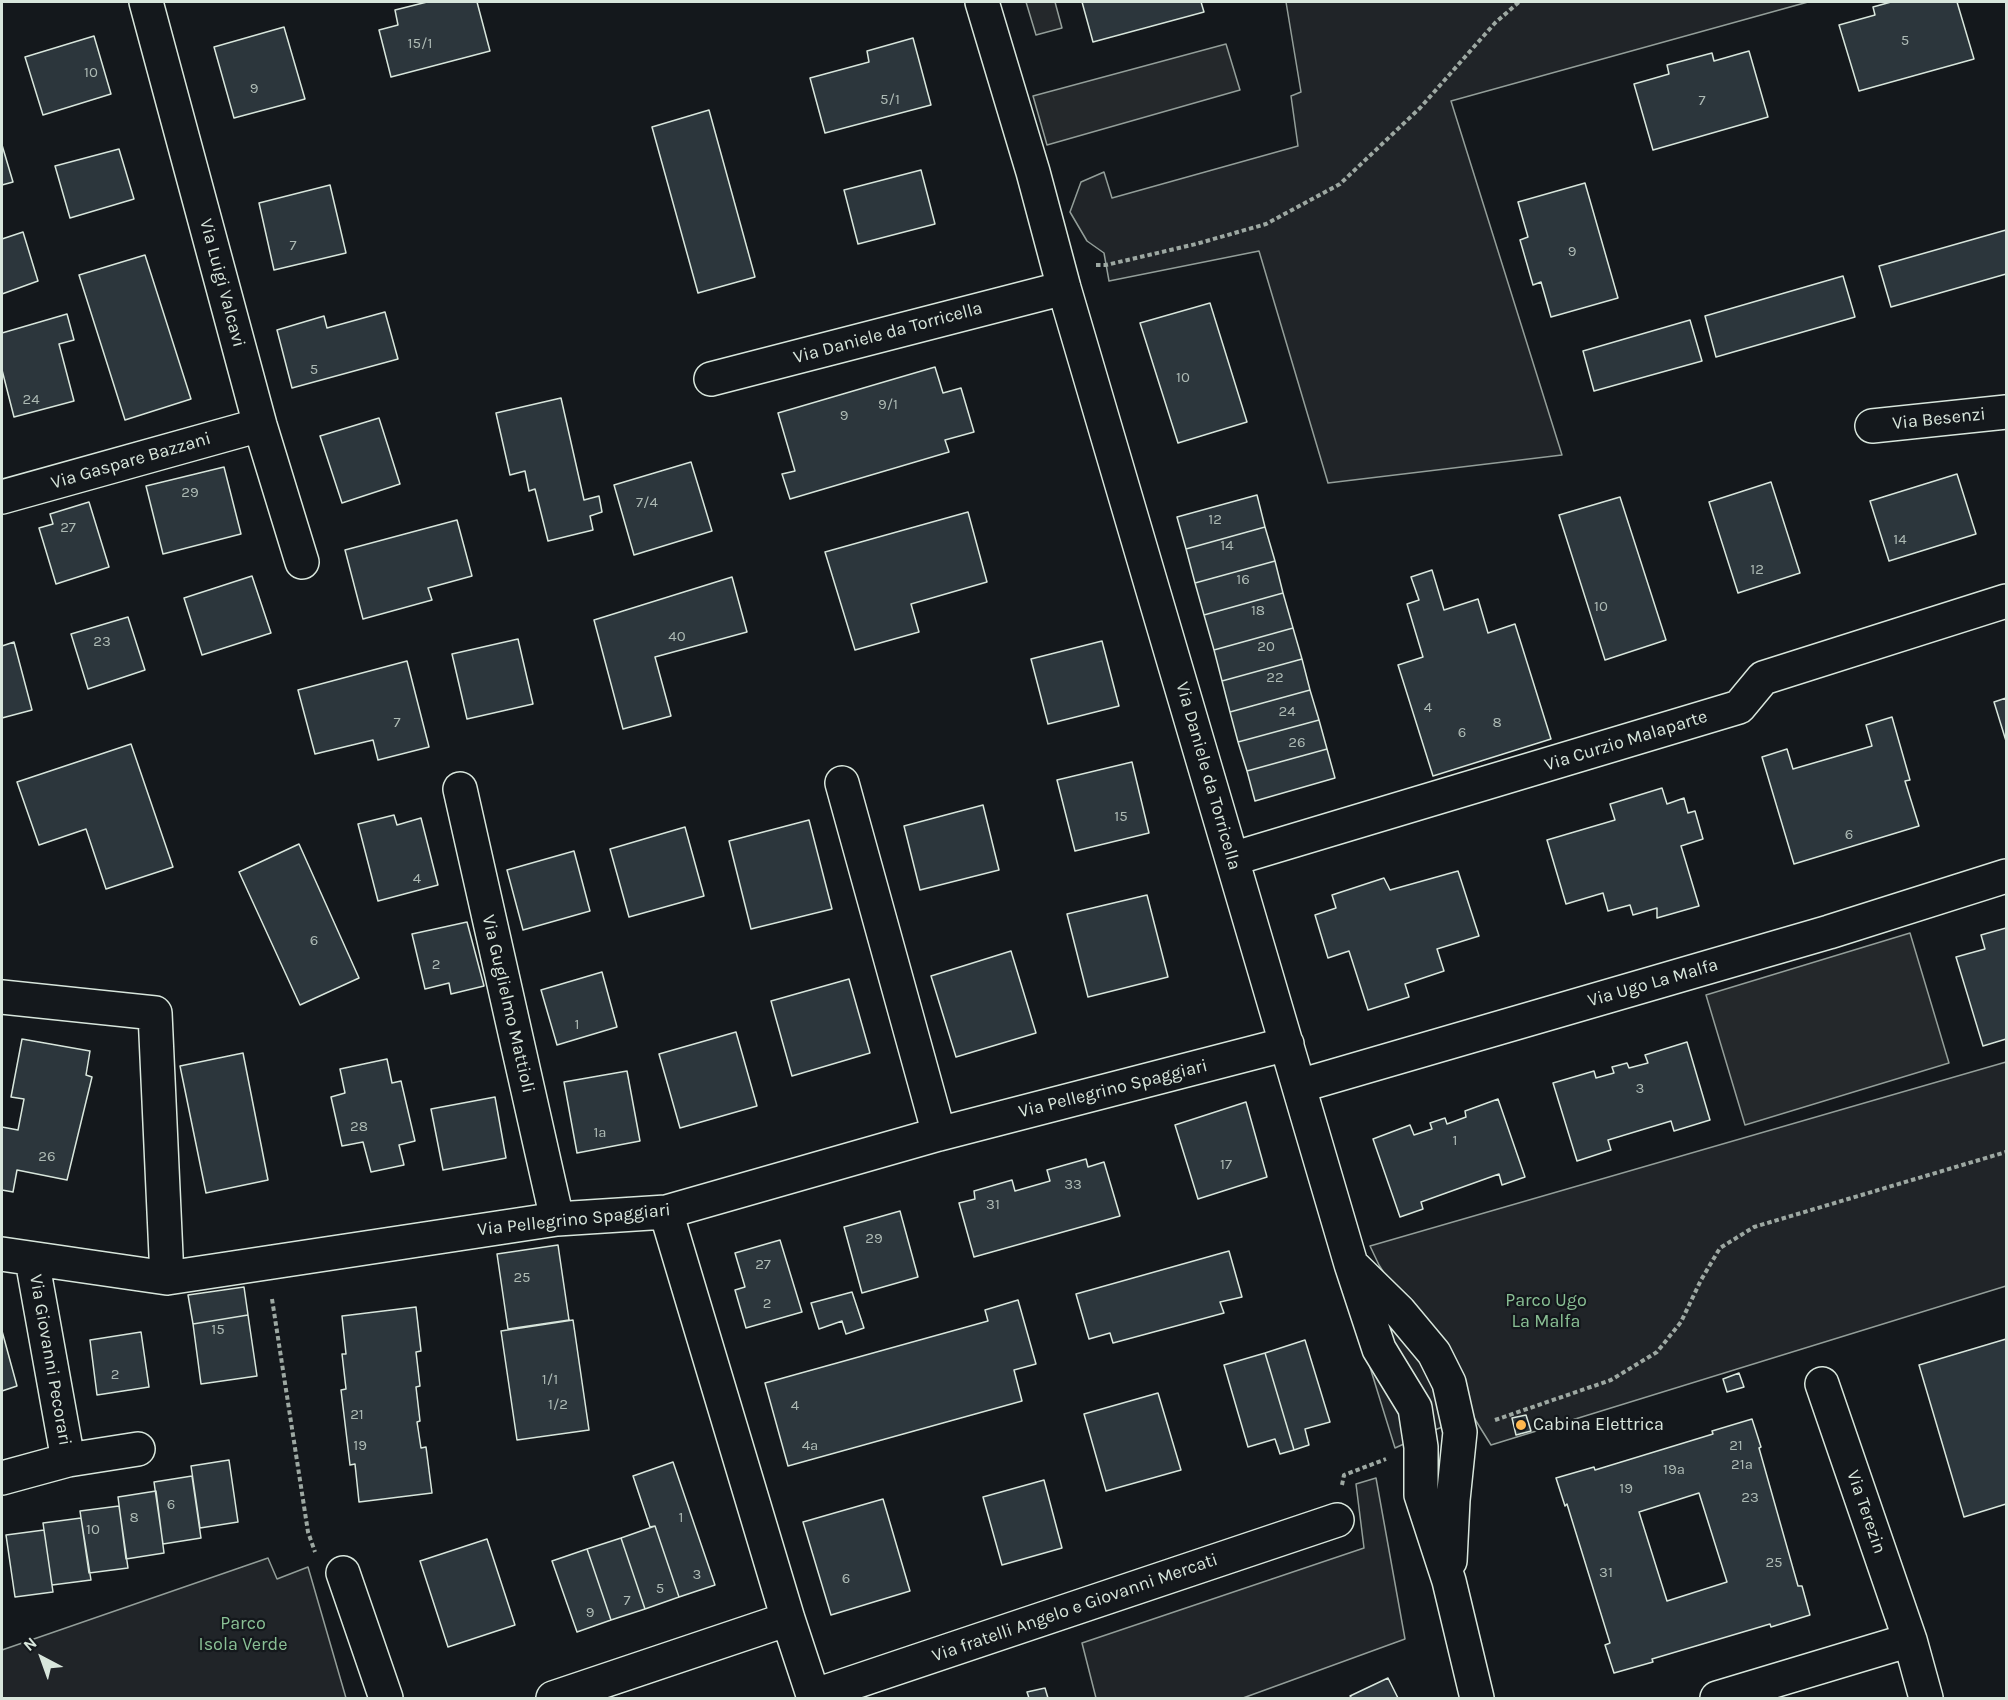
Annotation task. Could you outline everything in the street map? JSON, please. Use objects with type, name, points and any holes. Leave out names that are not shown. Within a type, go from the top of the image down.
[{"type":"street","name":"Via Luigi Valcavi","points":[[146,2],[260,425],[302,562]]},
{"type":"street","name":"Via Daniele da Torricella","points":[[982,2],[1351,1264],[1379,1349],[1415,1408],[1421,1447],[1421,1495],[1449,1581],[1477,1698]]},
{"type":"street","name":"Via Daniele da Torricella","points":[[711,379],[1062,278]]},
{"type":"street","name":"Via Besenzi","points":[[1872,426],[2007,412]]},
{"type":"street","name":"Via Gaspare Bazzani","points":[[2,497],[260,425]]},
{"type":"street","name":"Via Curzio Malaparte","points":[[1232,859],[1739,707],[1763,678],[2007,601]]},
{"type":"street","points":[[842,783],[939,1134]]},
{"type":"street","name":"Via Guglielmo Mattioli","points":[[460,789],[557,1219]]},
{"type":"street","name":"Via Ugo La Malfa","points":[[1299,1086],[1829,932],[2007,876]]},
{"type":"street","points":[[2,997],[155,1013],[167,1278]]},
{"type":"street","name":"Via Pellegrino Spaggiari","points":[[17,1257],[167,1278],[557,1219],[666,1212],[939,1134],[1287,1044]]},
{"type":"street","name":"Via fratelli Angelo e Giovanni Mercati","points":[[666,1212],[813,1697],[1337,1520]]},
{"type":"street","name":"Via Giovanni Pecorari","points":[[17,1257],[68,1460]]},
{"type":"street","name":"Via Daniele da Torricella","points":[[1351,1264],[1399,1311],[1434,1353],[1449,1383],[1460,1432],[1453,1500],[1449,1581]]},
{"type":"street","name":"Via Terezin","points":[[1822,1384],[1910,1640],[1926,1698]]},
{"type":"street","name":"Via Giovanni Pecorari","points":[[2,1478],[68,1460],[138,1449]]},
{"type":"street","points":[[343,1574],[386,1698]]},
{"type":"street","points":[[553,1698],[788,1619]]},
{"type":"street","points":[[1717,1698],[1910,1640]]},
{"type":"path","points":[[1062,278],[1266,224],[1340,184],[1420,108],[1495,23],[1519,2]]},
{"type":"path","points":[[1488,1422],[1611,1380],[1657,1352],[1681,1322],[1701,1280],[1720,1248],[1754,1227],[2007,1152]]},
{"type":"path","points":[[267,1263],[308,1532],[315,1553],[326,1570],[343,1574]]},
{"type":"green space","points":[[1286,2],[1808,2],[1451,101],[1562,455],[1328,483],[1259,251],[1109,281],[1104,253],[1087,241],[1070,212],[1081,182],[1104,172],[1112,198],[1298,146],[1291,96],[1301,92]]},
{"type":"green space","name":"Parco Ugo La Malfa","points":[[2006,1062],[2006,1286],[1491,1445],[1379,1265],[1370,1246]]},
{"type":"green space","points":[[1372,1307],[1416,1354],[1434,1388],[1445,1426],[1432,1431]]},
{"type":"green space","points":[[1369,1364],[1402,1414],[1406,1443],[1395,1448]]},
{"type":"green space","points":[[1376,1478],[1405,1639],[1243,1698],[1096,1698],[1082,1643],[1364,1548],[1356,1484]]},
{"type":"green space","name":"Parco Isola Verde","points":[[268,1558],[277,1579],[308,1567],[346,1698],[2,1698],[2,1650]]},
{"type":"shaded area","points":[[1026,2],[1055,2],[1062,28],[1036,35]]},
{"type":"shaded area","points":[[1226,44],[1240,90],[1047,145],[1033,96]]},
{"type":"shaded area","points":[[1910,933],[1949,1063],[1745,1125],[1706,995]]},
{"type":"building","points":[[427,2],[477,2],[490,51],[391,77],[379,30],[398,25],[395,10]]},
{"type":"building","points":[[1082,2],[1201,2],[1204,12],[1093,42]]},
{"type":"building","points":[[1891,2],[1957,2],[1974,59],[1859,91],[1839,25],[1875,15],[1873,7]]},
{"type":"building","points":[[284,27],[305,99],[234,118],[214,47]]},
{"type":"building","points":[[94,36],[111,94],[43,115],[25,57]]},
{"type":"building","points":[[913,38],[931,105],[825,133],[810,78],[869,62],[867,51]]},
{"type":"building","points":[[1749,51],[1768,117],[1653,150],[1634,84],[1669,74],[1667,65],[1712,53],[1714,61]]},
{"type":"building","points":[[709,110],[755,277],[698,293],[652,127]]},
{"type":"building","points":[[2,145],[13,182],[2,185]]},
{"type":"building","points":[[119,149],[134,199],[70,218],[55,166]]},
{"type":"building","points":[[921,170],[935,224],[858,244],[844,190]]},
{"type":"building","points":[[1585,183],[1618,298],[1551,317],[1541,282],[1533,285],[1520,240],[1528,237],[1518,202]]},
{"type":"building","points":[[330,185],[346,253],[274,270],[259,203]]},
{"type":"building","points":[[2006,230],[2006,274],[1891,307],[1879,266]]},
{"type":"building","points":[[23,232],[38,281],[2,294],[2,239]]},
{"type":"building","points":[[145,255],[191,399],[125,420],[79,275]]},
{"type":"building","points":[[1843,276],[1855,317],[1716,357],[1705,316]]},
{"type":"building","points":[[1210,303],[1247,422],[1178,443],[1140,323]]},
{"type":"building","points":[[385,312],[398,359],[292,388],[277,330],[324,316],[327,328]]},
{"type":"building","points":[[67,314],[74,340],[59,344],[74,401],[14,417],[2,370],[2,333]]},
{"type":"building","points":[[1690,320],[1702,361],[1594,391],[1583,351]]},
{"type":"building","points":[[935,367],[943,393],[961,388],[974,432],[945,440],[949,452],[790,499],[782,474],[795,471],[778,413]]},
{"type":"building","points":[[561,398],[584,500],[599,496],[602,512],[590,516],[593,530],[548,541],[535,489],[529,491],[525,471],[510,475],[496,413]]},
{"type":"building","points":[[379,418],[400,484],[342,503],[320,436]]},
{"type":"building","points":[[691,462],[712,531],[634,555],[614,485]]},
{"type":"building","points":[[224,467],[241,534],[163,554],[146,486]]},
{"type":"building","points":[[1957,474],[1976,534],[1889,561],[1870,501]]},
{"type":"building","points":[[1771,482],[1800,573],[1738,593],[1709,502]]},
{"type":"building","points":[[1257,495],[1265,527],[1186,549],[1177,517]]},
{"type":"building","points":[[1620,497],[1666,640],[1605,660],[1559,515]]},
{"type":"building","points":[[89,502],[109,567],[56,584],[39,528],[53,524],[50,514]]},
{"type":"building","points":[[968,512],[987,582],[911,604],[919,632],[855,650],[825,552]]},
{"type":"building","points":[[457,520],[472,576],[428,588],[432,600],[363,619],[345,550]]},
{"type":"building","points":[[1265,527],[1275,561],[1195,583],[1186,549]]},
{"type":"building","points":[[1275,561],[1283,593],[1204,615],[1195,583]]},
{"type":"building","points":[[1432,570],[1444,610],[1478,599],[1488,633],[1515,624],[1551,739],[1433,776],[1398,665],[1423,657],[1407,604],[1419,600],[1411,577]]},
{"type":"building","points":[[252,576],[271,633],[202,655],[184,598]]},
{"type":"building","points":[[732,577],[747,632],[655,657],[671,716],[623,729],[594,620]]},
{"type":"building","points":[[1283,593],[1293,628],[1214,650],[1204,615]]},
{"type":"building","points":[[128,617],[145,670],[88,689],[71,634]]},
{"type":"building","points":[[1293,628],[1302,659],[1222,681],[1214,650]]},
{"type":"building","points":[[518,639],[533,704],[467,719],[452,654]]},
{"type":"building","points":[[1102,641],[1119,706],[1048,724],[1031,659]]},
{"type":"building","points":[[14,642],[32,710],[2,718],[2,646]]},
{"type":"building","points":[[1302,659],[1310,690],[1230,712],[1222,681]]},
{"type":"building","points":[[407,661],[429,747],[378,760],[373,740],[315,754],[298,690]]},
{"type":"building","points":[[1310,690],[1319,720],[1238,742],[1230,712]]},
{"type":"building","points":[[2006,698],[2006,741],[1994,702]]},
{"type":"building","points":[[1892,717],[1910,780],[1905,781],[1919,826],[1794,864],[1762,757],[1787,749],[1793,769],[1872,746],[1866,725]]},
{"type":"building","points":[[1319,720],[1327,749],[1247,771],[1238,742]]},
{"type":"building","points":[[131,744],[173,867],[106,889],[86,829],[39,845],[17,782]]},
{"type":"building","points":[[1327,749],[1335,778],[1255,801],[1247,771]]},
{"type":"building","points":[[1132,762],[1149,833],[1075,851],[1057,780]]},
{"type":"building","points":[[1662,788],[1667,804],[1684,798],[1688,813],[1695,811],[1703,839],[1681,846],[1699,906],[1657,918],[1657,908],[1633,915],[1630,905],[1608,911],[1603,893],[1566,904],[1547,840],[1615,820],[1610,804]]},
{"type":"building","points":[[983,805],[999,870],[920,890],[904,826]]},
{"type":"building","points":[[394,815],[397,825],[421,818],[438,885],[378,901],[358,824]]},
{"type":"building","points":[[809,820],[832,909],[751,929],[729,841]]},
{"type":"building","points":[[685,827],[704,896],[629,917],[610,849]]},
{"type":"building","points":[[299,844],[359,978],[300,1005],[239,872]]},
{"type":"building","points":[[574,851],[590,911],[523,930],[507,870]]},
{"type":"building","points":[[1458,871],[1479,936],[1437,949],[1444,971],[1405,984],[1409,997],[1368,1010],[1349,951],[1328,958],[1315,915],[1336,908],[1332,895],[1384,878],[1390,890]]},
{"type":"building","points":[[1147,895],[1168,977],[1088,997],[1067,914]]},
{"type":"building","points":[[467,922],[484,986],[451,994],[449,983],[425,989],[412,934]]},
{"type":"building","points":[[2006,928],[2006,1039],[1983,1046],[1956,957],[1985,949],[1981,935]]},
{"type":"building","points":[[1011,951],[1036,1033],[956,1057],[931,976]]},
{"type":"building","points":[[602,972],[617,1027],[557,1045],[541,990]]},
{"type":"building","points":[[849,979],[870,1053],[792,1076],[771,1001]]},
{"type":"building","points":[[736,1032],[757,1106],[680,1128],[659,1054]]},
{"type":"building","points":[[22,1039],[90,1051],[86,1075],[92,1077],[67,1180],[17,1170],[13,1192],[2,1190],[2,1127],[18,1130],[24,1099],[11,1097]]},
{"type":"building","points":[[1687,1042],[1710,1120],[1674,1131],[1671,1121],[1608,1140],[1611,1150],[1577,1161],[1553,1083],[1594,1071],[1596,1078],[1614,1073],[1612,1067],[1627,1063],[1629,1068],[1648,1063],[1645,1055]]},
{"type":"building","points":[[243,1053],[268,1180],[206,1193],[180,1066]]},
{"type":"building","points":[[387,1059],[392,1083],[401,1081],[415,1141],[399,1145],[404,1165],[371,1172],[363,1142],[342,1146],[331,1097],[345,1093],[340,1069]]},
{"type":"building","points":[[627,1071],[640,1141],[577,1153],[564,1082]]},
{"type":"building","points":[[495,1097],[506,1158],[443,1170],[431,1109]]},
{"type":"building","points":[[1498,1099],[1525,1177],[1502,1185],[1499,1174],[1421,1202],[1423,1209],[1400,1217],[1373,1139],[1410,1125],[1414,1135],[1432,1129],[1430,1123],[1445,1118],[1447,1124],[1466,1117],[1465,1111]]},
{"type":"building","points":[[1246,1102],[1267,1177],[1198,1199],[1175,1125]]},
{"type":"building","points":[[1086,1159],[1088,1167],[1104,1162],[1120,1216],[974,1257],[959,1203],[975,1199],[974,1191],[1012,1180],[1015,1191],[1050,1181],[1047,1170]]},
{"type":"building","points":[[900,1211],[918,1277],[862,1293],[844,1227]]},
{"type":"building","points":[[780,1240],[802,1312],[746,1328],[735,1290],[745,1287],[735,1253]]},
{"type":"building","points":[[558,1245],[569,1320],[508,1329],[497,1254]]},
{"type":"building","points":[[1229,1251],[1242,1297],[1220,1302],[1224,1313],[1113,1343],[1110,1333],[1089,1339],[1076,1294]]},
{"type":"building","points":[[244,1287],[248,1315],[193,1324],[188,1295]]},
{"type":"building","points":[[852,1292],[864,1328],[846,1334],[842,1321],[819,1329],[811,1303]]},
{"type":"building","points":[[1018,1300],[1036,1364],[1014,1370],[1022,1401],[788,1466],[765,1383],[988,1321],[985,1310]]},
{"type":"building","points":[[416,1307],[421,1351],[416,1352],[420,1386],[416,1387],[420,1421],[417,1422],[421,1448],[426,1447],[432,1493],[359,1502],[355,1464],[350,1465],[341,1390],[346,1389],[342,1354],[346,1354],[342,1316]]},
{"type":"building","points":[[248,1315],[257,1376],[201,1384],[193,1324]]},
{"type":"building","points":[[573,1320],[589,1430],[517,1440],[501,1331]]},
{"type":"building","points":[[2,1331],[17,1386],[2,1391]]},
{"type":"building","points":[[141,1332],[149,1387],[97,1395],[90,1340]]},
{"type":"building","points":[[2006,1339],[2006,1504],[1964,1517],[1919,1365]]},
{"type":"building","points":[[1305,1340],[1330,1422],[1305,1429],[1309,1445],[1294,1450],[1265,1353]]},
{"type":"building","points":[[1265,1353],[1294,1450],[1280,1454],[1275,1439],[1248,1447],[1224,1365]]},
{"type":"building","points":[[1739,1373],[1744,1387],[1727,1392],[1723,1379]]},
{"type":"building","points":[[1158,1393],[1181,1470],[1106,1491],[1084,1414]]},
{"type":"building","name":"Cabina Elettrica","points":[[1526,1415],[1531,1431],[1516,1435],[1512,1418]]},
{"type":"building","points":[[1752,1419],[1798,1586],[1802,1586],[1810,1615],[1771,1627],[1770,1624],[1652,1659],[1653,1662],[1614,1673],[1605,1645],[1610,1643],[1567,1504],[1565,1506],[1556,1478],[1594,1467],[1595,1470],[1713,1434],[1712,1431]],"holes":[[[1699,1493],[1727,1582],[1667,1601],[1639,1512]]]},
{"type":"building","points":[[229,1460],[238,1522],[200,1528],[191,1466]]},
{"type":"building","points":[[673,1462],[715,1585],[679,1597],[655,1526],[650,1527],[633,1476]]},
{"type":"building","points":[[192,1476],[201,1538],[163,1544],[154,1482]]},
{"type":"building","points":[[1044,1480],[1062,1548],[1002,1565],[983,1497]]},
{"type":"building","points":[[156,1491],[164,1553],[126,1559],[118,1497]]},
{"type":"building","points":[[883,1499],[910,1591],[831,1615],[803,1522]]},
{"type":"building","points":[[119,1506],[128,1568],[89,1573],[80,1511]]},
{"type":"building","points":[[81,1518],[91,1580],[52,1585],[43,1523]]},
{"type":"building","points":[[655,1526],[679,1597],[645,1609],[621,1538]]},
{"type":"building","points":[[44,1530],[53,1592],[15,1597],[6,1535]]},
{"type":"building","points":[[621,1538],[645,1609],[611,1620],[587,1549]]},
{"type":"building","points":[[487,1539],[515,1625],[448,1647],[420,1561]]},
{"type":"building","points":[[587,1549],[611,1620],[577,1632],[552,1561]]},
{"type":"building","points":[[1388,1678],[1398,1698],[1352,1698],[1350,1696]]},
{"type":"building","points":[[1045,1688],[1048,1698],[1029,1698],[1027,1692]]},
{"type":"place","name":"Cabina Elettrica","points":[[1521,1425]]}]
